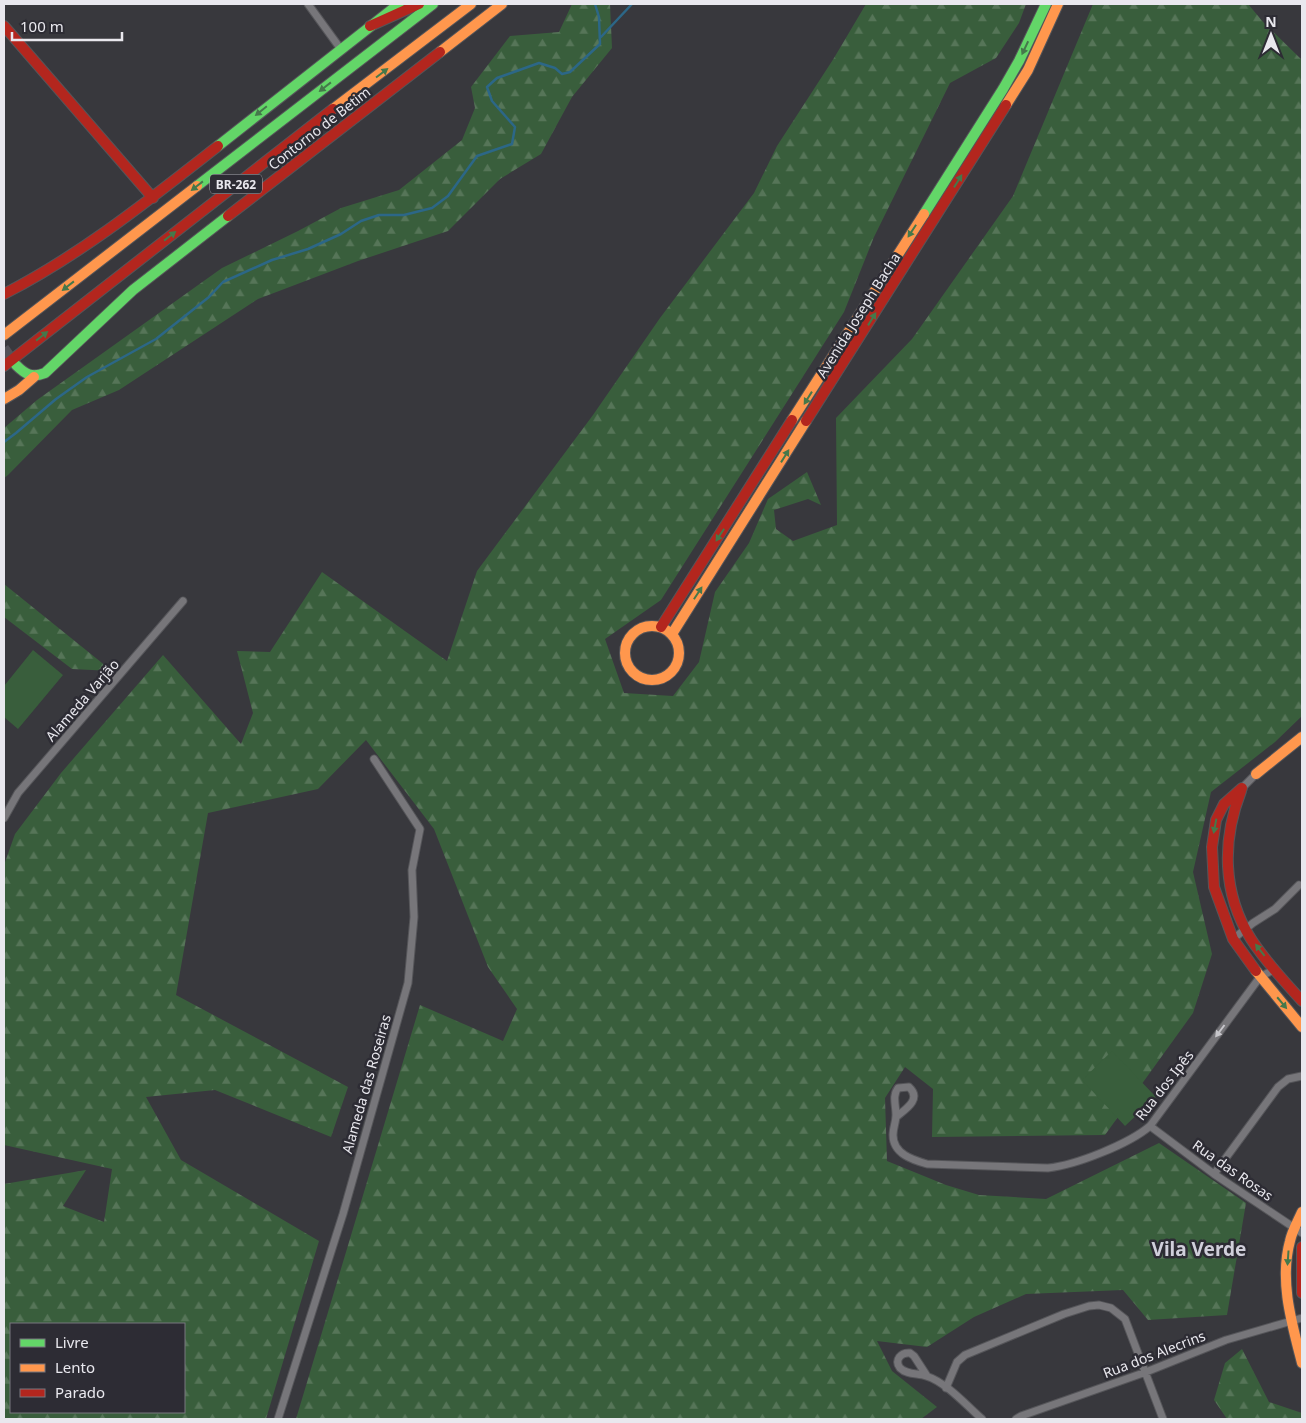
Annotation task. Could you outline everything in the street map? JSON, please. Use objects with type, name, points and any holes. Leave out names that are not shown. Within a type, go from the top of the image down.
[{"type":"main road","points":[[4,294],[73,257],[153,198],[340,48],[399,4]]},
{"type":"main road","points":[[370,26],[419,4]]},
{"type":"main road","name":"Contorno de Betim","points":[[4,335],[433,4]]},
{"type":"main road","name":"Contorno de Betim","points":[[4,366],[243,178],[471,4]]},
{"type":"main road","name":"Contorno de Betim","points":[[4,399],[19,390],[34,377],[45,373],[133,290],[502,4]]},
{"type":"main road","name":"Avenida Joseph Bacha","points":[[661,627],[1003,90],[1046,4]]},
{"type":"main road","name":"Avenida Joseph Bacha","points":[[672,634],[1028,70],[1058,4]]},
{"type":"main road","points":[[4,26],[153,198]]},
{"type":"main road","points":[[16,365],[26,375],[34,377]]},
{"type":"main road","points":[[644,627],[661,627],[672,634],[677,642],[679,650],[678,659],[675,667],[662,678],[645,679],[630,669],[626,661],[626,644],[636,630],[644,627]]},
{"type":"main road","points":[[1256,774],[1302,737]]},
{"type":"main road","points":[[1242,788],[1228,831],[1227,870],[1233,899],[1245,929],[1302,1002]]},
{"type":"main road","points":[[1242,788],[1224,804],[1216,820],[1212,847],[1214,887],[1233,939],[1260,977],[1302,1027]]},
{"type":"main road","points":[[1302,1212],[1298,1231],[1288,1245],[1287,1270],[1288,1295],[1297,1320],[1302,1363]]},
{"type":"main road","points":[[1302,1248],[1302,1293]]},
{"type":"street","points":[[308,4],[340,48]]},
{"type":"street","name":"Alameda Varjão","points":[[4,818],[18,793],[184,601]]},
{"type":"street","name":"Alameda das Roseiras","points":[[278,1419],[343,1214],[408,983],[414,917],[412,870],[420,829],[374,759]]},
{"type":"street","points":[[1242,788],[1256,774]]},
{"type":"street","points":[[1233,939],[1275,910],[1299,885]]},
{"type":"street","name":"Rua dos Ipês","points":[[896,1117],[893,1136],[897,1148],[910,1159],[927,1164],[1048,1168],[1082,1160],[1141,1134],[1150,1126],[1260,977],[1275,969]]},
{"type":"street","points":[[1214,1174],[1278,1087],[1288,1079],[1302,1076]]},
{"type":"street","name":"Rua das Rosas","points":[[1150,1126],[1214,1174],[1298,1231]]},
{"type":"street","points":[[946,1388],[957,1362],[965,1355],[1064,1314],[1099,1305],[1111,1308],[1124,1319],[1163,1419]]},
{"type":"street","name":"Rua dos Alecrins","points":[[1016,1419],[1146,1372],[1226,1340],[1297,1320]]},
{"type":"street","points":[[927,1376],[946,1388],[982,1419]]},
{"type":"green space","points":[[572,4],[610,4],[612,48],[572,97],[541,154],[500,179],[448,231],[358,261],[258,299],[119,390],[72,410],[4,478],[4,428],[37,400],[222,268],[341,208],[399,190],[462,140],[475,108],[471,87],[510,36],[559,32]]},
{"type":"green space","points":[[866,4],[1026,4],[1019,23],[996,58],[950,83],[874,237],[844,312],[661,600],[605,639],[624,693],[673,696],[699,662],[715,592],[749,543],[768,499],[807,472],[821,505],[808,499],[774,510],[776,529],[793,541],[837,525],[836,418],[912,339],[1013,196],[1093,4],[1248,4],[1264,23],[1302,60],[1302,716],[1275,742],[1211,792],[1193,872],[1212,954],[1193,1013],[1105,1135],[932,1137],[933,1089],[905,1067],[885,1098],[887,1161],[946,1185],[979,1195],[1046,1199],[1159,1143],[1246,1203],[1227,1315],[1148,1320],[1123,1290],[1026,1294],[974,1317],[927,1347],[877,1341],[892,1371],[937,1407],[921,1419],[296,1419],[420,1005],[503,1041],[517,1009],[488,967],[434,829],[366,740],[318,789],[208,813],[176,995],[348,1087],[331,1137],[215,1090],[146,1097],[181,1160],[319,1241],[266,1419],[4,1419],[4,1184],[86,1170],[63,1206],[104,1222],[112,1169],[4,1145],[4,865],[15,834],[61,773],[163,655],[241,744],[253,713],[237,651],[270,652],[322,572],[447,661],[477,571],[593,415],[660,318],[754,193],[777,146],[834,58]]},
{"type":"green space","points":[[4,584],[112,671],[72,669],[4,617]]},
{"type":"green space","points":[[33,650],[63,675],[18,729],[4,717],[4,686]]},
{"type":"green space","points":[[1112,1051],[1156,1097],[1125,1126],[1082,1080]]},
{"type":"green space","points":[[1242,1349],[1269,1402],[1302,1413],[1302,1419],[1227,1419],[1214,1400],[1225,1363]]},
{"type":"waterway","points":[[4,442],[56,399],[87,377],[156,339],[209,297],[223,282],[272,260],[308,249],[341,234],[361,221],[379,215],[404,215],[432,208],[448,196],[477,156],[512,144],[515,127],[492,101],[487,87],[497,78],[539,63],[555,68],[562,74],[570,72],[600,44],[599,17],[595,4]]},
{"type":"waterway","points":[[601,37],[632,4]]},
{"type":"tunnel","points":[[4,348],[16,365]]},
{"type":"traffic: fast","points":[[218,146],[399,4]]},
{"type":"traffic: fast","points":[[197,186],[433,4]]},
{"type":"traffic: fast","points":[[924,214],[1003,89],[1019,61],[1046,4]]},
{"type":"traffic: fast","points":[[16,365],[29,375],[45,373],[133,290],[228,216]]},
{"type":"traffic: slow","points":[[333,109],[471,4]]},
{"type":"traffic: slow","points":[[440,52],[502,4]]},
{"type":"traffic: slow","points":[[1006,105],[1028,70],[1058,4]]},
{"type":"traffic: slow","points":[[4,335],[197,186]]},
{"type":"traffic: slow","points":[[792,420],[924,214]]},
{"type":"traffic: slow","points":[[4,399],[19,390],[34,377]]},
{"type":"traffic: slow","points":[[672,634],[806,421]]},
{"type":"traffic: slow","points":[[652,626],[662,628],[671,634],[677,643],[679,653],[677,663],[671,672],[662,678],[652,680],[642,678],[633,672],[627,663],[625,653],[627,643],[633,634],[642,628],[652,626]]},
{"type":"traffic: slow","points":[[1256,774],[1302,737]]},
{"type":"traffic: slow","points":[[1256,971],[1302,1027]]},
{"type":"traffic: slow","points":[[1302,1212],[1291,1237],[1286,1271],[1288,1302],[1302,1363]]},
{"type":"traffic: jam","points":[[370,26],[419,4]]},
{"type":"traffic: jam","points":[[4,26],[153,198]]},
{"type":"traffic: jam","points":[[228,216],[440,52]]},
{"type":"traffic: jam","points":[[806,421],[1006,105]]},
{"type":"traffic: jam","points":[[4,366],[333,109]]},
{"type":"traffic: jam","points":[[4,294],[61,262],[88,244],[141,206],[218,146]]},
{"type":"traffic: jam","points":[[661,627],[792,420]]},
{"type":"traffic: jam","points":[[1242,788],[1224,804],[1216,820],[1212,847],[1214,887],[1233,939],[1256,971]]},
{"type":"traffic: jam","points":[[1241,791],[1230,828],[1228,847],[1230,885],[1235,903],[1241,921],[1256,947],[1302,1001]]},
{"type":"traffic: jam","points":[[1302,1247],[1302,1293]]},
{"type":"district","name":"Vila Verde","points":[[1199,1249]]}]
